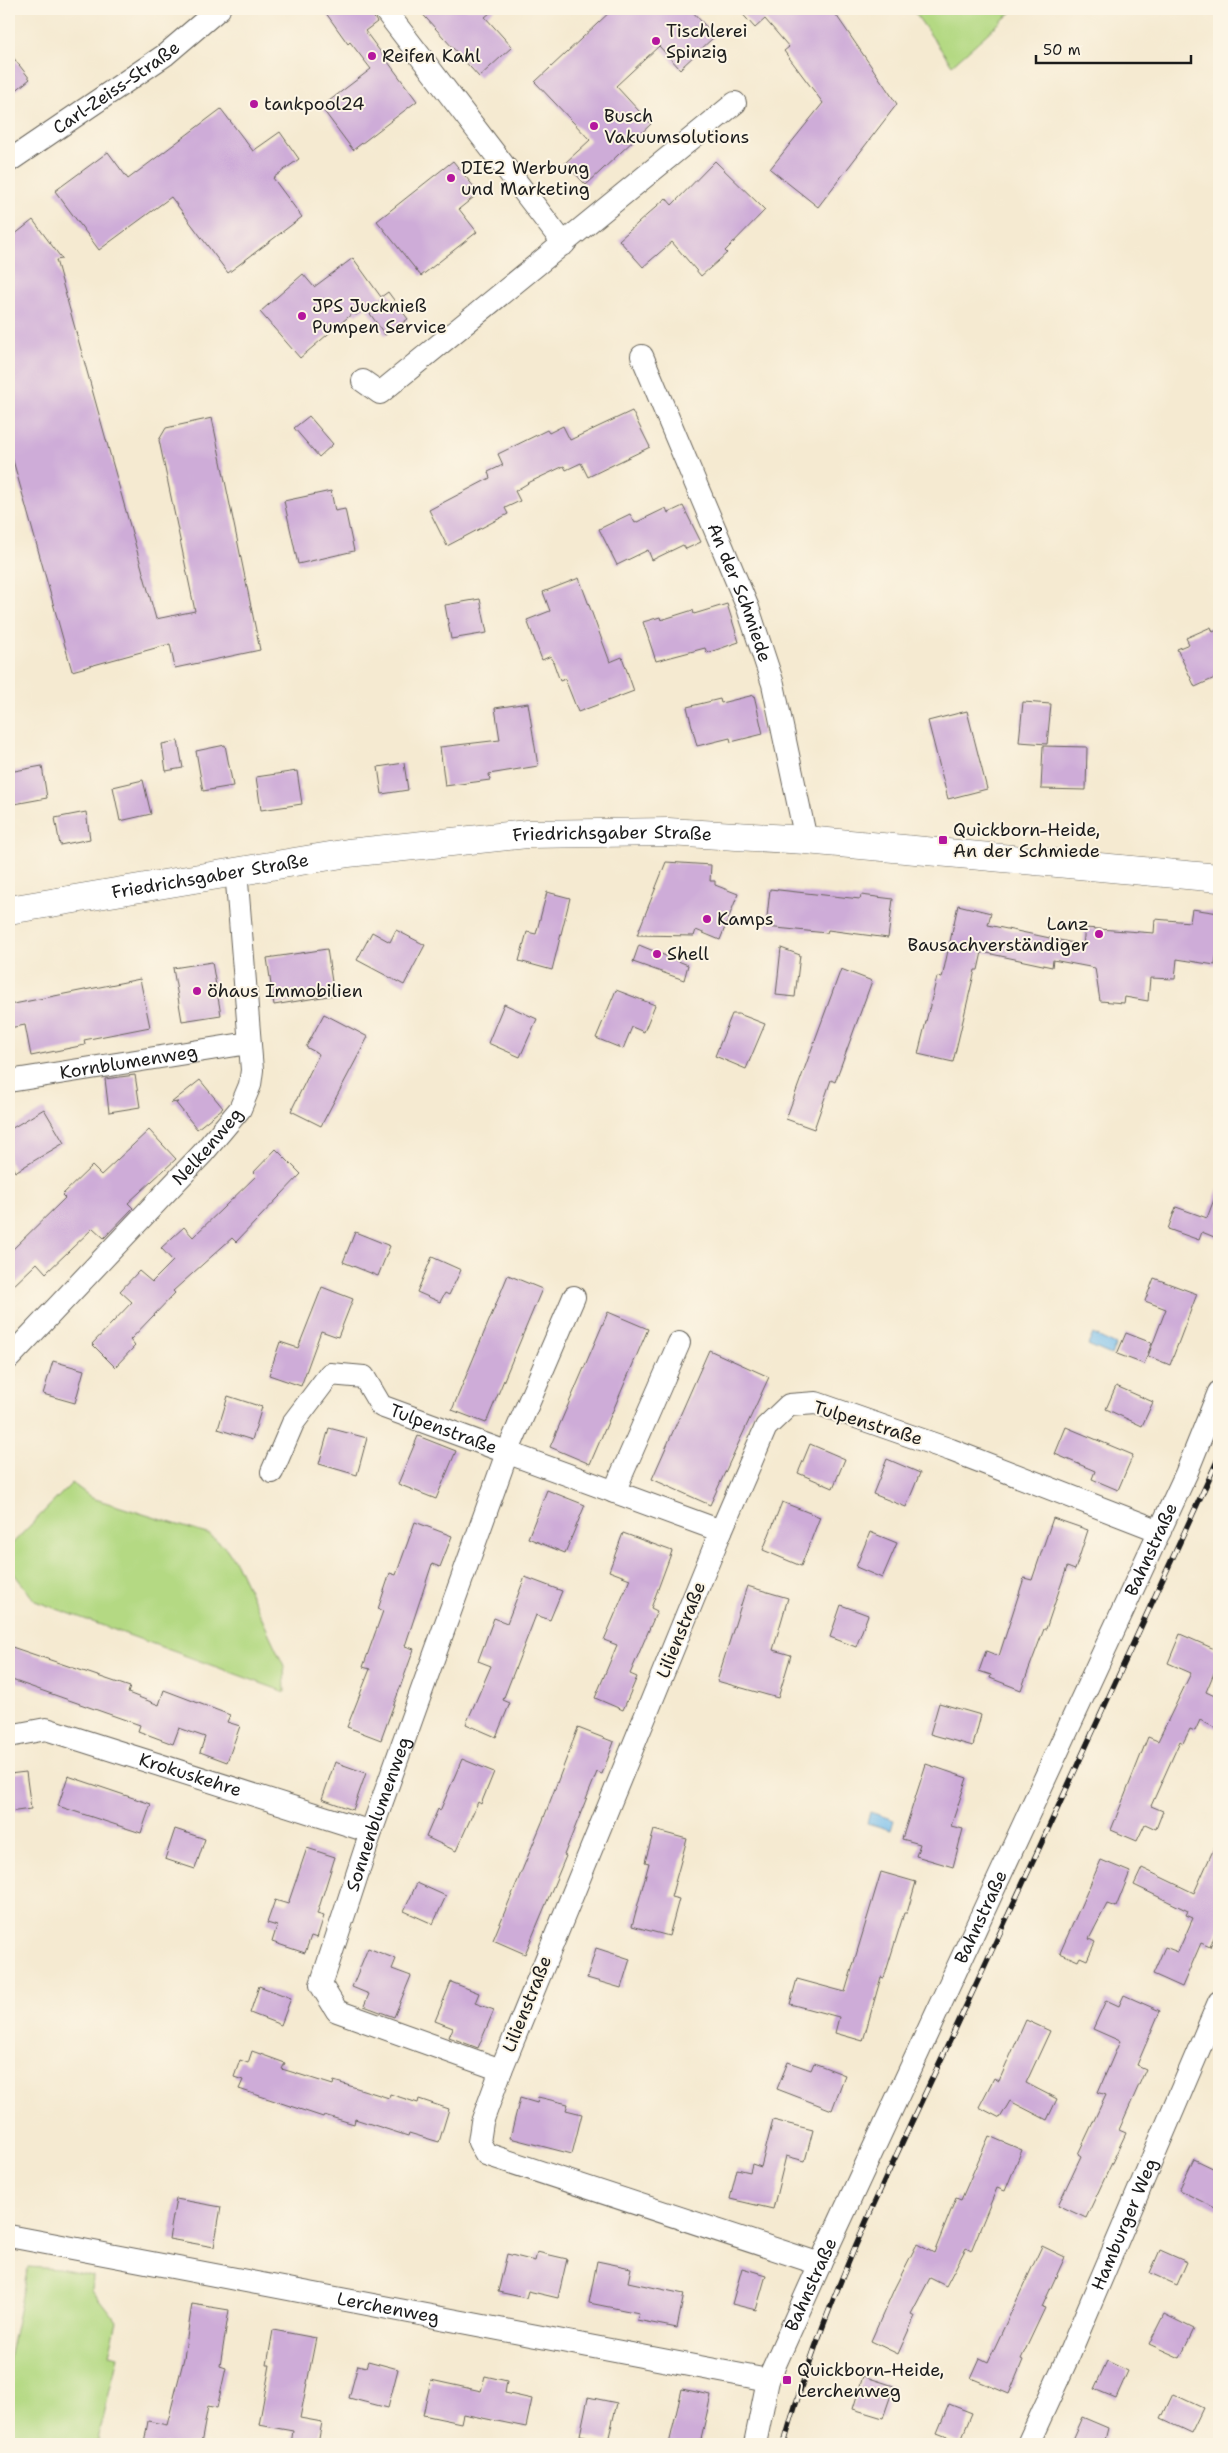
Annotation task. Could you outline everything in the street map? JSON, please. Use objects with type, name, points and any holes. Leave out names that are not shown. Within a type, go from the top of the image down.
[{"type":"main road","name":"Friedrichsgaber Straße","points":[[9,910],[236,870],[348,853],[527,834],[668,832],[806,840],[1219,878]]},
{"type":"street","name":"Carl-Zeiss-Straße","points":[[9,160],[165,55],[219,9]]},
{"type":"street","points":[[384,9],[564,244]]},
{"type":"street","points":[[363,381],[380,393],[735,103]]},
{"type":"street","name":"An der Schmiede","points":[[642,356],[748,608],[773,684],[806,840]]},
{"type":"street","name":"Nelkenweg","points":[[9,1358],[204,1153],[240,1110],[250,1085],[252,1070],[236,870]]},
{"type":"street","name":"Kornblumenweg","points":[[9,1081],[249,1043]]},
{"type":"street","name":"Tulpenstraße","points":[[507,1453],[574,1297]]},
{"type":"street","points":[[614,1492],[679,1343]]},
{"type":"street","name":"Tulpenstraße","points":[[272,1472],[293,1423],[330,1374],[364,1377],[381,1406],[721,1531],[766,1427],[789,1405],[816,1403],[951,1450],[1160,1531]]},
{"type":"street","name":"Bahnstraße","points":[[755,2444],[768,2380],[1160,1531],[1219,1392]]},
{"type":"street","name":"Sonnenblumenweg","points":[[501,2070],[338,2011],[321,1985],[371,1832],[507,1453]]},
{"type":"street","name":"Lilienstraße","points":[[721,1531],[501,2070],[482,2122],[478,2142],[486,2154],[820,2264]]},
{"type":"street","name":"Krokuskehre","points":[[9,1736],[46,1729],[371,1832]]},
{"type":"street","name":"Hamburger Weg","points":[[1028,2444],[1067,2359],[1219,2002]]},
{"type":"street","name":"Lerchenweg","points":[[9,2236],[768,2380]]},
{"type":"green space","points":[[912,9],[1015,9],[952,65]]},
{"type":"green space","points":[[72,1483],[92,1498],[210,1535],[226,1548],[236,1563],[284,1666],[285,1692],[35,1601],[9,1567],[9,1547]]},
{"type":"green space","points":[[28,2267],[59,2269],[93,2276],[92,2290],[117,2322],[109,2354],[118,2356],[97,2444],[9,2444],[9,2359]]},
{"type":"water","points":[[1093,1334],[1116,1345],[1111,1355],[1088,1345]]},
{"type":"water","points":[[870,1812],[894,1820],[891,1830],[867,1823]]},
{"type":"building","points":[[323,9],[368,9],[377,22],[365,31],[417,101],[353,150],[321,107],[371,69],[350,42],[348,44]]},
{"type":"building","points":[[418,9],[495,9],[485,17],[512,47],[479,77]]},
{"type":"building","points":[[613,9],[690,9],[715,36],[680,69],[659,46],[616,86],[651,124],[586,185],[565,163],[590,140],[535,82]]},
{"type":"building","points":[[738,9],[832,9],[897,104],[818,207],[770,169],[823,103],[784,51],[789,47],[765,19],[755,28]]},
{"type":"building","points":[[9,52],[30,79],[9,96]]},
{"type":"building","points":[[221,109],[253,151],[280,132],[299,159],[273,178],[302,217],[228,273],[171,197],[99,250],[55,191],[108,152],[128,179]]},
{"type":"building","points":[[453,161],[479,193],[459,209],[477,232],[421,276],[377,221]]},
{"type":"building","points":[[715,161],[765,210],[725,251],[727,253],[701,276],[672,242],[643,267],[619,240],[666,198],[672,205]]},
{"type":"building","points":[[33,220],[62,259],[56,260],[156,619],[195,611],[159,440],[166,428],[212,418],[260,650],[175,668],[170,644],[72,671],[9,446],[9,239]]},
{"type":"building","points":[[353,258],[381,297],[388,292],[408,319],[385,335],[366,308],[356,315],[354,312],[300,358],[260,312],[303,274],[314,287]]},
{"type":"building","points":[[632,411],[650,447],[588,477],[581,463],[566,470],[564,466],[530,482],[515,491],[520,501],[505,508],[508,514],[447,546],[429,510],[490,478],[488,472],[503,465],[498,454],[547,430],[549,433],[563,426],[570,440]]},
{"type":"building","points":[[309,416],[333,444],[319,457],[294,428]]},
{"type":"building","points":[[331,491],[335,511],[345,509],[354,551],[298,564],[284,501]]},
{"type":"building","points":[[683,506],[701,542],[686,549],[683,545],[652,560],[648,550],[617,565],[599,529],[630,514],[635,523],[666,508],[668,513]]},
{"type":"building","points":[[579,578],[610,662],[622,657],[634,691],[578,712],[565,679],[560,681],[551,656],[542,660],[527,620],[550,611],[543,592]]},
{"type":"building","points":[[480,599],[487,633],[451,639],[445,605]]},
{"type":"building","points":[[727,604],[739,642],[707,653],[705,648],[656,661],[643,622],[660,617],[661,620],[693,610],[694,614]]},
{"type":"building","points":[[1211,627],[1213,632],[1219,629],[1219,676],[1195,687],[1177,649],[1189,644],[1186,638]]},
{"type":"building","points":[[754,695],[763,734],[731,742],[730,738],[697,746],[687,707],[720,699],[721,703]]},
{"type":"building","points":[[1023,702],[1051,704],[1047,744],[1019,742]]},
{"type":"building","points":[[528,703],[538,766],[489,774],[490,780],[445,786],[440,747],[500,740],[495,708]]},
{"type":"building","points":[[967,711],[987,789],[948,799],[928,721]]},
{"type":"building","points":[[178,741],[183,768],[166,771],[162,744]]},
{"type":"building","points":[[225,745],[233,786],[203,791],[196,751]]},
{"type":"building","points":[[1043,746],[1087,747],[1086,790],[1041,789]]},
{"type":"building","points":[[404,763],[408,790],[382,794],[378,767]]},
{"type":"building","points":[[42,766],[47,798],[9,805],[9,772]]},
{"type":"building","points":[[297,771],[302,804],[261,810],[256,777]]},
{"type":"building","points":[[143,780],[151,814],[120,821],[113,787]]},
{"type":"building","points":[[86,812],[90,839],[60,845],[55,818]]},
{"type":"building","points":[[666,862],[711,865],[710,881],[715,881],[715,885],[738,894],[720,940],[696,930],[694,936],[637,935]]},
{"type":"building","points":[[770,889],[860,899],[861,895],[893,899],[888,938],[828,930],[827,933],[766,927]]},
{"type":"building","points":[[547,892],[570,898],[552,970],[519,961],[527,932],[536,934]]},
{"type":"building","points":[[958,905],[991,913],[988,925],[1083,945],[1085,928],[1154,933],[1155,919],[1190,922],[1192,909],[1219,913],[1219,937],[1215,965],[1177,959],[1175,979],[1150,978],[1148,1001],[1125,997],[1124,1003],[1100,1001],[1095,968],[1053,960],[1052,967],[982,952],[978,970],[975,970],[953,1062],[918,1054],[937,977],[942,978]]},
{"type":"building","points":[[396,930],[425,945],[404,985],[357,960],[372,932],[390,942]]},
{"type":"building","points":[[639,945],[688,965],[684,980],[633,962]]},
{"type":"building","points":[[781,948],[800,955],[795,997],[776,995]]},
{"type":"building","points":[[327,949],[334,995],[274,1005],[267,958]]},
{"type":"building","name":"öhaus Immobilien","points":[[212,962],[221,1015],[182,1021],[173,968]]},
{"type":"building","points":[[841,969],[872,981],[835,1082],[831,1080],[814,1129],[786,1119]]},
{"type":"building","points":[[140,979],[150,1027],[84,1040],[85,1045],[31,1056],[25,1025],[9,1028],[9,1005]]},
{"type":"building","points":[[616,990],[655,1005],[644,1032],[632,1027],[623,1049],[596,1038]]},
{"type":"building","points":[[504,1004],[537,1019],[520,1057],[488,1043]]},
{"type":"building","points":[[324,1014],[368,1037],[321,1126],[291,1111],[319,1054],[306,1047]]},
{"type":"building","points":[[732,1014],[739,1014],[765,1024],[746,1069],[715,1056]]},
{"type":"building","points":[[135,1075],[140,1107],[109,1112],[105,1079]]},
{"type":"building","points":[[200,1080],[223,1108],[197,1129],[176,1103],[178,1102],[171,1103]]},
{"type":"building","points":[[44,1109],[64,1143],[15,1172],[9,1161],[9,1130]]},
{"type":"building","points":[[149,1130],[176,1159],[128,1203],[133,1208],[104,1238],[93,1228],[46,1273],[37,1263],[9,1290],[9,1253],[65,1198],[62,1195],[92,1166],[101,1175]]},
{"type":"building","points":[[276,1149],[301,1174],[236,1242],[232,1238],[173,1291],[175,1293],[130,1340],[135,1346],[115,1367],[92,1344],[132,1302],[120,1291],[139,1271],[152,1282],[173,1261],[161,1248],[184,1227],[193,1237],[256,1176],[253,1173]]},
{"type":"building","points":[[1218,1189],[1219,1239],[1202,1232],[1199,1240],[1168,1229],[1176,1207],[1207,1218]]},
{"type":"building","points":[[355,1232],[390,1246],[378,1276],[343,1262]]},
{"type":"building","points":[[432,1257],[461,1270],[449,1295],[445,1293],[440,1302],[417,1292]]},
{"type":"building","points":[[508,1275],[542,1289],[486,1423],[452,1410]]},
{"type":"building","points":[[1154,1278],[1197,1294],[1170,1365],[1148,1356],[1166,1309],[1145,1301]]},
{"type":"building","points":[[322,1287],[353,1299],[338,1337],[321,1331],[301,1386],[269,1375],[280,1342],[298,1348]]},
{"type":"building","points":[[608,1312],[648,1329],[590,1464],[550,1447]]},
{"type":"building","points":[[1126,1333],[1152,1343],[1144,1364],[1117,1354]]},
{"type":"building","points":[[709,1350],[769,1377],[710,1505],[652,1479]]},
{"type":"building","points":[[53,1361],[84,1370],[75,1403],[43,1394]]},
{"type":"building","points":[[1116,1386],[1153,1402],[1142,1426],[1106,1409]]},
{"type":"building","points":[[228,1396],[262,1407],[252,1440],[218,1429]]},
{"type":"building","points":[[1066,1427],[1133,1455],[1118,1490],[1092,1479],[1095,1471],[1055,1454]]},
{"type":"building","points":[[329,1428],[367,1438],[357,1475],[319,1464]]},
{"type":"building","points":[[418,1436],[456,1451],[436,1499],[398,1484]]},
{"type":"building","points":[[810,1444],[845,1459],[833,1488],[798,1473]]},
{"type":"building","points":[[887,1459],[920,1473],[906,1507],[873,1494]]},
{"type":"building","points":[[547,1490],[585,1505],[565,1553],[528,1538]]},
{"type":"building","points":[[782,1502],[820,1517],[801,1566],[763,1550]]},
{"type":"building","points":[[1053,1518],[1088,1530],[1075,1570],[1067,1567],[1046,1629],[1044,1629],[1021,1690],[990,1678],[991,1675],[979,1671],[986,1651],[999,1656],[1024,1578],[1032,1580]]},
{"type":"building","points":[[415,1522],[452,1536],[440,1567],[432,1564],[405,1646],[414,1649],[381,1740],[347,1727],[370,1669],[363,1667],[383,1611],[378,1609],[390,1573],[396,1575]]},
{"type":"building","points":[[870,1532],[897,1543],[882,1578],[856,1567]]},
{"type":"building","points":[[623,1533],[672,1551],[651,1608],[657,1611],[630,1674],[637,1677],[623,1710],[595,1698],[617,1645],[604,1640],[630,1579],[609,1571]]},
{"type":"building","points":[[525,1577],[562,1591],[550,1620],[536,1615],[503,1700],[510,1703],[496,1737],[466,1724],[491,1666],[478,1661],[494,1618],[507,1623]]},
{"type":"building","points":[[747,1586],[788,1598],[773,1650],[791,1655],[778,1698],[717,1681]]},
{"type":"building","points":[[841,1605],[868,1615],[856,1647],[830,1637]]},
{"type":"building","points":[[1180,1634],[1219,1651],[1219,1661],[1206,1692],[1219,1698],[1219,1730],[1200,1720],[1195,1731],[1190,1729],[1183,1743],[1180,1741],[1151,1806],[1163,1811],[1156,1829],[1145,1824],[1137,1841],[1111,1830],[1148,1737],[1158,1741],[1191,1673],[1168,1663]]},
{"type":"building","points":[[9,1646],[130,1687],[128,1693],[159,1705],[164,1690],[230,1715],[227,1722],[240,1726],[227,1762],[200,1752],[205,1737],[179,1728],[173,1744],[138,1731],[140,1725],[9,1679]]},
{"type":"building","points":[[939,1703],[981,1715],[973,1746],[930,1734]]},
{"type":"building","points":[[578,1728],[614,1742],[602,1774],[597,1772],[564,1855],[566,1856],[525,1954],[493,1940],[543,1820]]},
{"type":"building","points":[[462,1759],[494,1772],[481,1804],[478,1802],[456,1851],[426,1837],[438,1809],[440,1811]]},
{"type":"building","points":[[335,1762],[366,1773],[353,1810],[322,1799]]},
{"type":"building","points":[[926,1764],[967,1778],[951,1826],[963,1829],[953,1867],[916,1856],[920,1844],[902,1839]]},
{"type":"building","points":[[26,1772],[31,1809],[9,1812],[9,1774]]},
{"type":"building","points":[[68,1776],[151,1804],[141,1833],[58,1806]]},
{"type":"building","points":[[175,1829],[205,1839],[195,1869],[165,1859]]},
{"type":"building","points":[[654,1830],[687,1839],[671,1897],[679,1899],[669,1936],[632,1926],[649,1863],[645,1862]]},
{"type":"building","points":[[1219,1837],[1219,1925],[1210,1947],[1201,1943],[1182,1987],[1153,1974],[1165,1947],[1178,1952],[1193,1918],[1186,1915],[1188,1911],[1134,1885],[1142,1868],[1194,1893]]},
{"type":"building","points":[[307,1848],[335,1857],[317,1914],[324,1916],[317,1938],[311,1936],[305,1953],[272,1942],[277,1926],[267,1923],[275,1900],[288,1904]]},
{"type":"building","points":[[1101,1860],[1130,1872],[1116,1907],[1107,1904],[1089,1939],[1095,1942],[1087,1960],[1080,1957],[1078,1961],[1060,1953]]},
{"type":"building","points":[[881,1872],[916,1882],[907,1913],[904,1913],[884,1978],[881,1977],[863,2041],[835,2033],[839,2017],[790,2004],[797,1979],[845,1992]]},
{"type":"building","points":[[417,1883],[446,1896],[433,1924],[404,1911]]},
{"type":"building","points":[[368,1948],[396,1959],[392,1969],[411,1976],[394,2017],[364,2006],[369,1994],[352,1987]]},
{"type":"building","points":[[596,1948],[630,1959],[621,1988],[587,1978]]},
{"type":"building","points":[[451,1982],[479,1993],[475,2003],[494,2010],[478,2048],[449,2037],[453,2028],[435,2021]]},
{"type":"building","points":[[259,1986],[291,1998],[281,2025],[250,2013]]},
{"type":"building","points":[[1124,1995],[1160,2011],[1137,2065],[1146,2069],[1119,2130],[1126,2133],[1086,2218],[1058,2205],[1081,2156],[1078,2154],[1106,2095],[1098,2092],[1120,2041],[1093,2029],[1106,2000],[1119,2006]]},
{"type":"building","points":[[1026,2020],[1050,2031],[1026,2083],[1057,2099],[1047,2120],[1010,2101],[1000,2118],[979,2107],[994,2078],[999,2081]]},
{"type":"building","points":[[252,2051],[285,2063],[282,2069],[333,2085],[334,2081],[389,2098],[390,2094],[418,2103],[419,2099],[449,2109],[439,2142],[409,2133],[408,2136],[355,2119],[354,2124],[324,2115],[323,2117],[239,2089],[243,2080],[234,2077],[240,2060],[248,2063]]},
{"type":"building","points":[[788,2062],[811,2070],[814,2063],[845,2075],[832,2110],[777,2089]]},
{"type":"building","points":[[538,2097],[568,2104],[566,2110],[582,2114],[572,2154],[510,2138],[520,2098],[537,2103]]},
{"type":"building","points":[[773,2120],[813,2130],[805,2161],[786,2156],[773,2209],[730,2199],[737,2169],[750,2172],[752,2164],[761,2167]]},
{"type":"building","points":[[989,2136],[1022,2150],[1005,2191],[997,2188],[971,2251],[966,2248],[946,2286],[930,2278],[911,2314],[915,2316],[898,2354],[871,2341],[917,2244],[934,2253],[956,2198],[961,2200]]},
{"type":"building","points":[[1194,2159],[1219,2171],[1219,2210],[1179,2190]]},
{"type":"building","points":[[176,2199],[221,2207],[214,2247],[169,2239]]},
{"type":"building","points":[[1042,2246],[1065,2257],[1042,2307],[1045,2308],[1021,2359],[1023,2360],[1009,2394],[971,2378],[980,2358],[988,2362]]},
{"type":"building","points":[[1160,2250],[1187,2262],[1177,2285],[1150,2273]]},
{"type":"building","points":[[537,2252],[567,2259],[558,2298],[528,2291],[526,2298],[498,2292],[507,2254],[535,2261]]},
{"type":"building","points":[[597,2261],[631,2268],[628,2282],[684,2294],[677,2328],[637,2320],[639,2313],[589,2303]]},
{"type":"building","points":[[742,2268],[766,2275],[756,2310],[732,2304]]},
{"type":"building","points":[[192,2304],[229,2310],[220,2366],[226,2368],[217,2408],[208,2406],[201,2444],[144,2444],[148,2421],[167,2425],[184,2358]]},
{"type":"building","points":[[1164,2314],[1194,2329],[1180,2358],[1149,2344]]},
{"type":"building","points":[[273,2330],[316,2338],[300,2418],[322,2422],[318,2444],[291,2444],[293,2431],[259,2425],[270,2365],[267,2365]]},
{"type":"building","points":[[368,2361],[398,2369],[388,2408],[349,2398],[358,2365],[366,2367]]},
{"type":"building","points":[[1107,2361],[1128,2371],[1116,2398],[1094,2389]]},
{"type":"building","points":[[485,2376],[507,2381],[505,2393],[532,2399],[526,2427],[463,2414],[461,2423],[423,2415],[431,2380],[481,2391]]},
{"type":"building","points":[[863,2376],[894,2386],[883,2418],[853,2409]]},
{"type":"building","points":[[682,2389],[711,2395],[700,2444],[669,2444]]},
{"type":"building","points":[[1173,2394],[1203,2408],[1191,2433],[1161,2419]]},
{"type":"building","points":[[588,2397],[617,2403],[608,2441],[580,2435]]},
{"type":"building","points":[[949,2404],[972,2413],[960,2442],[937,2433]]},
{"type":"building","points":[[1082,2417],[1108,2428],[1104,2444],[1070,2444]]},
{"type":"railway","points":[[784,2444],[820,2335],[863,2228],[1219,1457]]},
{"type":"place","name":"Tischlerei Spinzig","points":[[656,41]]},
{"type":"place","name":"Reifen Kahl","points":[[372,56]]},
{"type":"place","name":"tankpool24","points":[[254,104]]},
{"type":"place","name":"Busch Vakuumsolutions","points":[[594,126]]},
{"type":"place","name":"DIE2 Werbung und Marketing","points":[[451,178]]},
{"type":"place","name":"JPS Jucknieß Pumpen Service","points":[[302,316]]},
{"type":"place","name":"Quickborn-Heide, An der Schmiede","points":[[943,840]]},
{"type":"place","name":"Kamps","points":[[707,919]]},
{"type":"place","name":"Lanz Bausachverständiger","points":[[1099,934]]},
{"type":"place","name":"Shell","points":[[657,954]]},
{"type":"place","name":"öhaus Immobilien","points":[[197,991]]},
{"type":"place","name":"Quickborn-Heide, Lerchenweg","points":[[787,2380]]}]
